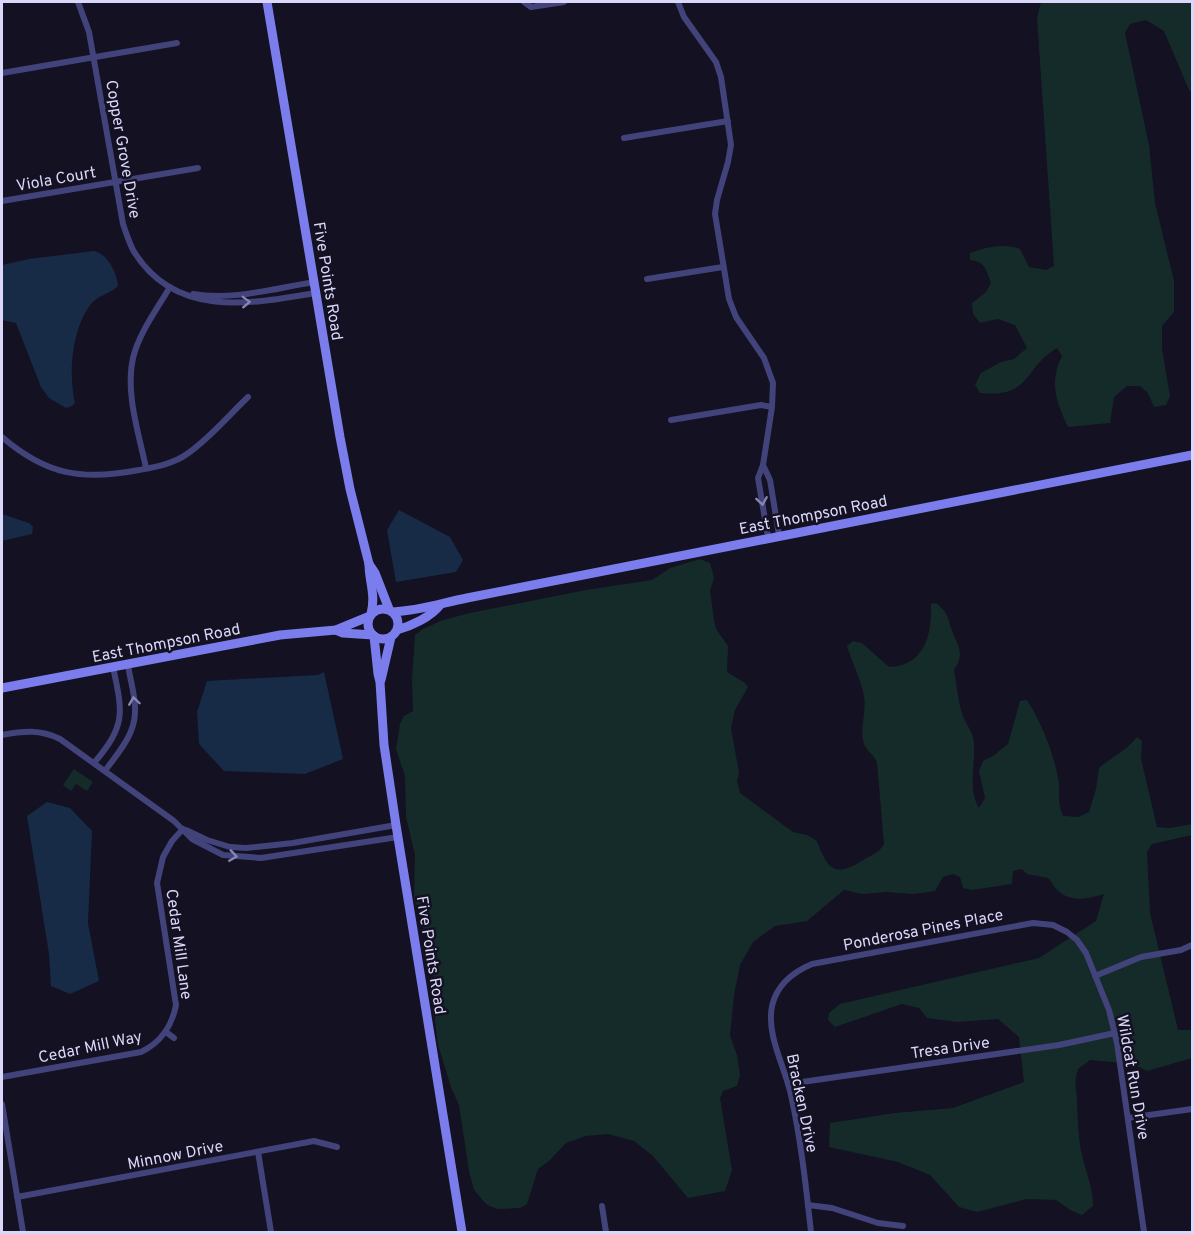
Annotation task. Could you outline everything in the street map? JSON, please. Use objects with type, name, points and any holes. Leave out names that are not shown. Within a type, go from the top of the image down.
[{"type":"main road","name":"Five Points Road","points":[[267,2],[344,458],[375,599],[371,615]]},
{"type":"main road","name":"East Thompson Road","points":[[391,611],[413,611],[432,605],[768,537],[1192,456]]},
{"type":"main road","name":"Five Points Road","points":[[369,564],[391,611]]},
{"type":"main road","name":"East Thompson Road","points":[[394,634],[435,611],[440,605]]},
{"type":"main road","points":[[380,609],[391,611],[398,620],[394,634],[380,639],[368,629],[371,615],[380,609]]},
{"type":"main road","name":"East Thompson Road","points":[[2,688],[280,635],[336,630],[371,615]]},
{"type":"main road","name":"East Thompson Road","points":[[336,630],[343,633],[373,635]]},
{"type":"main road","name":"Five Points Road","points":[[380,682],[394,634]]},
{"type":"main road","name":"Five Points Road","points":[[373,635],[380,682],[384,745],[462,1233]]},
{"type":"street","name":"Copper Grove Drive","points":[[78,2],[89,32],[123,224],[133,249],[150,273],[187,296],[208,301],[243,303],[316,293]]},
{"type":"street","points":[[524,2],[531,7],[564,2]]},
{"type":"street","points":[[678,2],[684,17],[717,65],[728,121],[730,153],[715,209],[723,267],[733,313],[762,354],[770,372],[773,388],[763,465],[758,478],[768,537]]},
{"type":"street","points":[[2,73],[177,43]]},
{"type":"street","points":[[624,138],[728,121]]},
{"type":"street","name":"Viola Court","points":[[2,201],[198,168]]},
{"type":"street","points":[[647,279],[723,267]]},
{"type":"street","name":"Copper Grove Drive","points":[[170,287],[212,297],[315,282]]},
{"type":"street","points":[[146,468],[132,398],[131,380],[134,357],[143,334],[170,287]]},
{"type":"street","points":[[2,436],[32,460],[69,474],[91,476],[146,468],[174,462],[188,454],[248,398]]},
{"type":"street","points":[[671,420],[761,405],[772,407]]},
{"type":"street","points":[[763,465],[770,480],[779,535]]},
{"type":"street","points":[[105,771],[127,738],[135,712],[128,665]]},
{"type":"street","points":[[94,763],[112,742],[121,712],[113,668]]},
{"type":"street","points":[[2,735],[24,731],[48,733],[60,739],[183,829],[192,839],[223,855],[261,858],[398,837]]},
{"type":"street","points":[[116,732],[127,738]]},
{"type":"street","points":[[183,829],[230,847],[246,848],[396,825]]},
{"type":"street","name":"Cedar Mill Lane","points":[[166,1032],[174,1016],[176,1005],[158,896],[158,883],[163,857],[172,841],[183,829]]},
{"type":"street","points":[[331,836],[333,847]]},
{"type":"street","name":"Ponderosa Pines Place","points":[[784,983],[797,970],[812,964],[1027,923],[1051,924],[1072,935]]},
{"type":"street","name":"Wildcat Run Drive","points":[[1072,935],[1086,953],[1109,1010],[1115,1033],[1144,1233]]},
{"type":"street","points":[[1095,976],[1141,957],[1181,950],[1192,945]]},
{"type":"street","name":"Bracken Drive","points":[[784,983],[773,1002],[771,1021],[789,1084],[811,1233]]},
{"type":"street","name":"Cedar Mill Way","points":[[2,1077],[141,1052],[154,1046],[166,1032],[174,1038]]},
{"type":"street","name":"Tresa Drive","points":[[789,1084],[1059,1045],[1115,1033]]},
{"type":"street","points":[[2,1104],[23,1233]]},
{"type":"street","points":[[1128,1118],[1192,1108]]},
{"type":"street","name":"Minnow Drive","points":[[17,1197],[314,1141],[337,1147]]},
{"type":"street","points":[[258,1152],[270,1233]]},
{"type":"street","points":[[808,1205],[832,1208],[878,1223],[903,1226]]},
{"type":"street","points":[[602,1206],[606,1233]]},
{"type":"green space","points":[[1041,2],[1192,2],[1192,93],[1164,31],[1146,20],[1130,24],[1125,33],[1149,145],[1155,203],[1174,281],[1174,312],[1162,326],[1162,349],[1170,396],[1166,405],[1154,407],[1148,393],[1140,386],[1127,386],[1114,397],[1110,423],[1068,427],[1057,400],[1055,383],[1062,356],[1057,348],[1038,364],[1025,380],[1009,391],[980,393],[975,385],[981,373],[1001,362],[1014,359],[1027,348],[1015,325],[998,319],[980,323],[973,314],[972,303],[986,292],[991,283],[982,265],[970,260],[970,253],[995,246],[1007,246],[1020,249],[1029,267],[1046,270],[1054,266],[1037,18]]},
{"type":"green space","points":[[700,559],[710,563],[714,578],[710,591],[714,620],[716,629],[728,646],[727,672],[748,687],[735,710],[731,728],[740,793],[793,832],[807,835],[817,841],[825,859],[834,868],[840,870],[855,865],[876,853],[884,844],[877,763],[864,744],[862,732],[864,696],[847,646],[853,641],[862,643],[889,667],[911,661],[918,655],[928,637],[931,604],[936,603],[946,614],[960,653],[954,670],[961,711],[974,742],[973,786],[979,808],[985,798],[979,771],[983,761],[1008,744],[1020,701],[1027,700],[1051,752],[1059,784],[1059,802],[1063,816],[1078,817],[1089,812],[1099,768],[1137,737],[1142,741],[1141,759],[1157,827],[1170,828],[1192,824],[1192,835],[1152,844],[1147,852],[1150,913],[1178,1030],[1192,1030],[1192,1058],[1147,1071],[1133,1064],[1090,1060],[1078,1069],[1075,1083],[1079,1138],[1093,1200],[1093,1206],[1082,1215],[1056,1200],[1027,1199],[977,1212],[959,1207],[930,1175],[898,1162],[829,1147],[830,1123],[895,1113],[953,1108],[1024,1082],[1019,1037],[998,1019],[957,1022],[927,1018],[919,1008],[902,1004],[835,1027],[828,1020],[829,1013],[840,1004],[1039,958],[1096,921],[1104,894],[1086,898],[1068,897],[1057,890],[1048,878],[1027,874],[1022,869],[1013,871],[1012,884],[972,890],[963,888],[960,877],[953,874],[943,877],[935,891],[914,894],[886,892],[863,894],[844,890],[807,921],[775,926],[753,942],[740,965],[734,995],[730,1036],[737,1055],[740,1075],[737,1086],[723,1091],[720,1098],[732,1170],[725,1191],[688,1198],[653,1156],[634,1141],[608,1134],[586,1136],[566,1143],[538,1169],[527,1204],[520,1208],[498,1209],[487,1205],[474,1190],[459,1105],[438,1045],[431,986],[435,965],[414,898],[415,855],[406,817],[405,776],[396,749],[400,724],[404,716],[413,711],[412,679],[415,635],[443,620],[470,613],[586,590],[652,580],[670,568]]},
{"type":"green space","points":[[74,769],[93,782],[87,791],[76,784],[71,791],[63,785]]},
{"type":"water","points":[[94,251],[104,256],[111,265],[118,286],[94,301],[85,314],[73,352],[72,379],[75,403],[66,408],[49,398],[41,387],[16,323],[2,320],[2,265],[29,259]]},
{"type":"water","points":[[399,510],[450,537],[463,560],[456,572],[396,582],[387,530]]},
{"type":"water","points":[[2,514],[29,523],[33,527],[32,534],[2,541]]},
{"type":"water","points":[[324,672],[343,759],[305,774],[224,771],[199,744],[197,712],[207,681],[318,675]]},
{"type":"water","points":[[47,802],[70,808],[92,831],[88,923],[99,981],[70,994],[51,986],[49,954],[27,816]]}]
